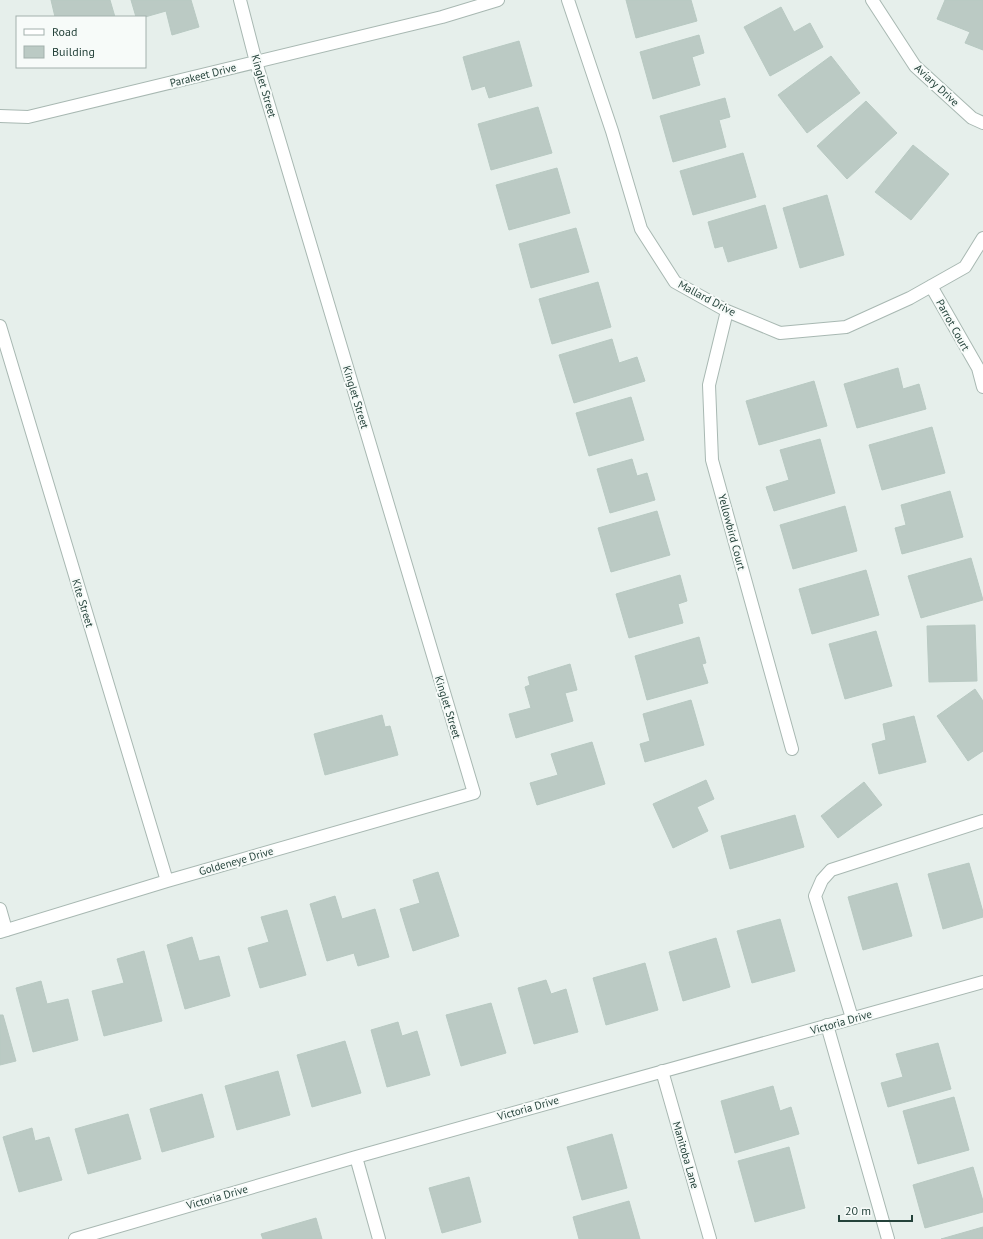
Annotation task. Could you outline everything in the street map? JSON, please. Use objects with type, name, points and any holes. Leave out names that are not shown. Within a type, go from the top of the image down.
[{"type":"street","name":"Kinglet Street","points":[[240,0],[256,62],[474,793]]},
{"type":"street","name":"Parakeet Drive","points":[[0,116],[28,117],[442,17],[498,0]]},
{"type":"street","name":"Mallard Drive","points":[[568,0],[612,132],[641,229],[675,282],[727,311],[780,333],[846,327],[910,298],[965,267],[983,238]]},
{"type":"street","name":"Aviary Drive","points":[[872,0],[915,66],[972,118],[983,123]]},
{"type":"street","name":"Parrot Court","points":[[931,286],[978,368],[983,387]]},
{"type":"street","name":"Yellowbird Court","points":[[727,311],[709,385],[712,460],[792,749]]},
{"type":"street","name":"Kite Street","points":[[0,326],[167,881]]},
{"type":"street","name":"Goldeneye Drive","points":[[3,931],[167,881],[474,793]]},
{"type":"street","points":[[852,1018],[816,896],[822,880],[831,870],[983,821]]},
{"type":"street","points":[[0,909],[3,931]]},
{"type":"street","name":"Victoria Drive","points":[[75,1239],[356,1157],[983,982]]},
{"type":"street","points":[[827,1026],[888,1239]]},
{"type":"street","name":"Manitoba Lane","points":[[662,1071],[710,1239]]},
{"type":"street","points":[[356,1157],[379,1239]]},
{"type":"building","points":[[51,0],[110,0],[115,16],[55,16]]},
{"type":"building","points":[[131,0],[191,0],[199,27],[172,35],[166,11],[146,17],[136,16]]},
{"type":"building","points":[[626,0],[691,0],[697,21],[636,38]]},
{"type":"building","points":[[945,0],[983,0],[983,50],[965,43],[970,32],[937,19]]},
{"type":"building","points":[[781,7],[794,32],[810,23],[823,47],[770,76],[744,27]]},
{"type":"building","points":[[699,35],[704,53],[692,57],[700,85],[653,99],[640,52]]},
{"type":"building","points":[[519,41],[532,86],[489,98],[485,86],[472,90],[463,57]]},
{"type":"building","points":[[831,56],[860,93],[807,133],[778,95]]},
{"type":"building","points":[[725,98],[730,117],[719,120],[726,147],[673,162],[660,116]]},
{"type":"building","points":[[866,101],[897,133],[847,179],[817,146]]},
{"type":"building","points":[[538,107],[552,153],[491,170],[478,124]]},
{"type":"building","points":[[913,145],[949,174],[911,220],[875,192]]},
{"type":"building","points":[[743,153],[756,197],[693,215],[680,171]]},
{"type":"building","points":[[557,168],[570,213],[509,230],[496,185]]},
{"type":"building","points":[[827,195],[844,255],[800,268],[783,208]]},
{"type":"building","points":[[765,205],[777,248],[728,262],[723,246],[715,248],[708,222]]},
{"type":"building","points":[[576,228],[589,272],[531,288],[519,244]]},
{"type":"building","points":[[598,282],[611,327],[552,344],[539,299]]},
{"type":"building","points":[[612,339],[619,363],[637,357],[645,381],[574,403],[559,355]]},
{"type":"building","points":[[898,368],[903,389],[919,384],[926,409],[857,428],[844,384]]},
{"type":"building","points":[[814,381],[827,426],[759,445],[746,401]]},
{"type":"building","points":[[631,397],[644,440],[589,456],[576,413]]},
{"type":"building","points":[[932,427],[945,473],[882,490],[869,445]]},
{"type":"building","points":[[820,439],[835,493],[774,511],[766,487],[789,480],[780,450]]},
{"type":"building","points":[[632,459],[637,476],[647,473],[655,500],[610,513],[597,469]]},
{"type":"building","points":[[950,491],[963,537],[902,554],[895,528],[906,525],[901,505]]},
{"type":"building","points":[[845,506],[857,551],[793,569],[780,525]]},
{"type":"building","points":[[657,511],[670,555],[611,572],[598,528]]},
{"type":"building","points":[[971,558],[983,600],[921,618],[908,576]]},
{"type":"building","points":[[866,570],[879,615],[812,634],[799,589]]},
{"type":"building","points":[[680,575],[687,601],[678,604],[683,623],[629,638],[616,594]]},
{"type":"building","points":[[975,625],[977,681],[929,682],[927,626]]},
{"type":"building","points":[[876,631],[892,686],[845,699],[829,644]]},
{"type":"building","points":[[699,637],[706,663],[702,664],[708,683],[647,700],[635,656]]},
{"type":"building","points":[[570,664],[577,690],[565,693],[573,721],[516,738],[509,714],[531,708],[525,687],[530,685],[528,677]]},
{"type":"building","points":[[975,689],[983,701],[983,751],[968,761],[937,716]]},
{"type":"building","points":[[691,700],[704,745],[645,762],[640,744],[650,741],[643,714]]},
{"type":"building","points":[[382,715],[385,727],[390,726],[398,755],[325,775],[314,734]]},
{"type":"building","points":[[914,716],[926,762],[879,774],[872,744],[886,740],[883,724]]},
{"type":"building","points":[[592,742],[605,784],[537,805],[530,783],[558,775],[551,754]]},
{"type":"building","points":[[706,780],[714,799],[697,807],[708,831],[673,848],[653,804]]},
{"type":"building","points":[[864,782],[882,805],[838,838],[821,816]]},
{"type":"building","points":[[795,815],[804,847],[730,869],[721,836]]},
{"type":"building","points":[[969,863],[983,912],[983,917],[943,929],[928,874]]},
{"type":"building","points":[[438,872],[459,936],[413,951],[400,909],[420,903],[413,880]]},
{"type":"building","points":[[897,883],[912,936],[863,950],[848,897]]},
{"type":"building","points":[[335,896],[342,919],[375,909],[389,957],[358,966],[354,953],[327,961],[310,904]]},
{"type":"building","points":[[287,910],[306,975],[260,988],[248,948],[269,942],[261,917]]},
{"type":"building","points":[[780,919],[795,971],[752,983],[737,931]]},
{"type":"building","points":[[192,937],[199,961],[219,956],[230,996],[185,1009],[167,945]]},
{"type":"building","points":[[716,938],[730,987],[683,1001],[669,952]]},
{"type":"building","points":[[144,951],[162,1021],[104,1036],[92,991],[124,983],[117,959]]},
{"type":"building","points":[[645,963],[658,1010],[606,1025],[593,978]]},
{"type":"building","points":[[546,980],[551,994],[566,989],[578,1032],[534,1044],[518,988]]},
{"type":"building","points":[[41,981],[47,1004],[68,999],[78,1040],[33,1052],[16,988]]},
{"type":"building","points":[[491,1003],[506,1053],[461,1066],[446,1015]]},
{"type":"building","points":[[0,1015],[3,1015],[16,1061],[0,1065]]},
{"type":"building","points":[[398,1022],[402,1036],[417,1031],[430,1075],[387,1087],[371,1030]]},
{"type":"building","points":[[345,1041],[361,1093],[312,1107],[297,1055]]},
{"type":"building","points":[[938,1043],[951,1089],[888,1107],[881,1083],[903,1077],[896,1054]]},
{"type":"building","points":[[278,1071],[290,1115],[237,1130],[225,1086]]},
{"type":"building","points":[[773,1086],[780,1111],[791,1107],[799,1134],[735,1153],[721,1101]]},
{"type":"building","points":[[202,1094],[214,1137],[162,1152],[150,1109]]},
{"type":"building","points":[[954,1097],[969,1150],[918,1164],[903,1111]]},
{"type":"building","points":[[128,1114],[141,1159],[88,1174],[75,1129]]},
{"type":"building","points":[[32,1128],[35,1141],[49,1137],[62,1180],[19,1192],[3,1137]]},
{"type":"building","points":[[612,1134],[627,1188],[582,1200],[567,1147]]},
{"type":"building","points":[[789,1147],[805,1208],[755,1222],[738,1161]]},
{"type":"building","points":[[973,1167],[983,1201],[983,1212],[925,1228],[913,1185]]},
{"type":"building","points":[[469,1177],[481,1222],[442,1233],[429,1188]]},
{"type":"building","points":[[629,1201],[640,1239],[579,1239],[573,1217]]},
{"type":"building","points":[[316,1218],[322,1239],[263,1239],[261,1234]]},
{"type":"building","points":[[983,1227],[983,1239],[941,1239]]}]
